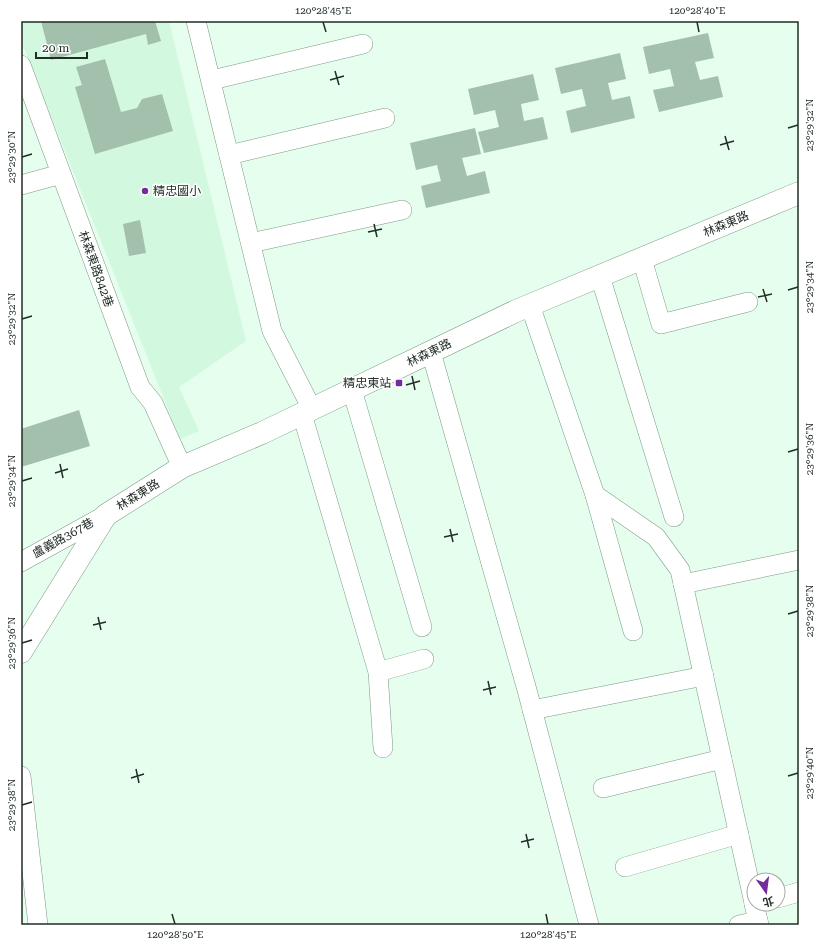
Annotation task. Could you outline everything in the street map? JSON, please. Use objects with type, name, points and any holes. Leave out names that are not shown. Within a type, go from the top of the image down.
[{"type":"main road","name":"林森東路","points":[[21,652],[106,515],[182,467],[307,412],[530,306],[799,193]]},
{"type":"street","points":[[196,21],[212,80],[272,331],[307,412],[378,672],[383,748]]},
{"type":"street","points":[[212,80],[363,44]]},
{"type":"street","name":"林森東路842巷","points":[[21,64],[26,92],[61,174],[140,387],[153,403],[182,467]]},
{"type":"street","points":[[229,155],[385,118]]},
{"type":"street","points":[[21,185],[61,174]]},
{"type":"street","points":[[250,243],[402,210]]},
{"type":"street","points":[[642,259],[661,324],[748,302]]},
{"type":"street","points":[[600,276],[674,517]]},
{"type":"street","points":[[530,306],[595,496],[634,631]]},
{"type":"street","points":[[431,352],[532,710],[589,925]]},
{"type":"street","points":[[352,390],[422,627]]},
{"type":"street","points":[[595,496],[656,536],[680,570],[748,872]]},
{"type":"street","name":"盧義路367巷","points":[[21,562],[106,515]]},
{"type":"street","points":[[684,584],[799,560]]},
{"type":"street","points":[[378,672],[424,659]]},
{"type":"street","points":[[532,710],[704,676]]},
{"type":"street","points":[[603,788],[722,759]]},
{"type":"street","points":[[21,776],[38,925]]},
{"type":"street","points":[[625,867],[739,834]]},
{"type":"street","points":[[786,896],[799,892]]},
{"type":"street","points":[[739,925],[754,912]]},
{"type":"shaded area","name":"精忠國小","points":[[21,21],[169,21],[246,341],[179,387],[199,431],[180,439],[21,41]]},
{"type":"building","points":[[41,21],[155,21],[161,41],[148,45],[146,34],[51,60]]},
{"type":"building","points":[[708,33],[714,58],[695,62],[700,80],[718,76],[723,97],[659,112],[653,90],[674,86],[670,69],[649,74],[643,47]]},
{"type":"building","points":[[620,53],[626,79],[608,83],[612,100],[630,96],[635,118],[571,133],[566,111],[586,106],[582,89],[561,94],[555,68]]},
{"type":"building","points":[[105,59],[121,112],[137,108],[142,99],[162,94],[173,131],[95,154],[75,87],[82,85],[76,67]]},
{"type":"building","points":[[533,74],[539,100],[521,104],[524,121],[543,117],[548,139],[484,153],[478,132],[499,127],[495,110],[474,115],[468,89]]},
{"type":"building","points":[[475,128],[481,154],[462,158],[467,176],[485,171],[490,193],[426,208],[421,186],[441,181],[437,165],[416,170],[410,143]]},
{"type":"building","points":[[140,220],[146,253],[129,256],[123,224]]},
{"type":"building","points":[[79,410],[90,446],[21,467],[21,429]]},
{"type":"place","name":"精忠國小","points":[[145,191]]},
{"type":"place","name":"精忠東站","points":[[399,383]]}]
